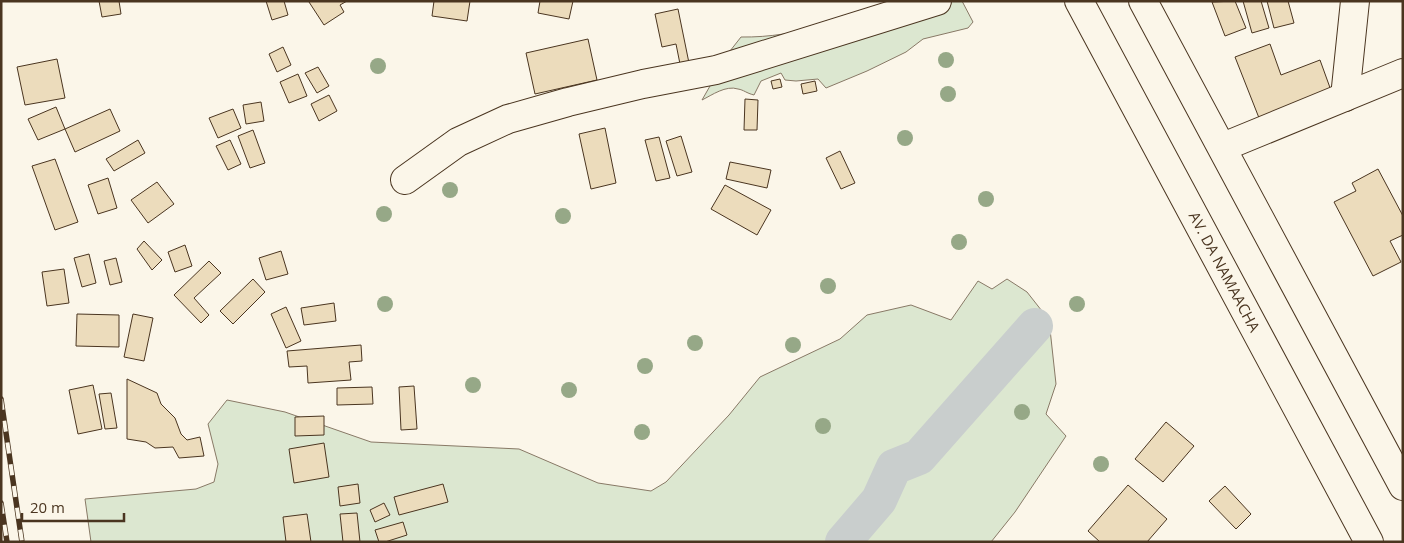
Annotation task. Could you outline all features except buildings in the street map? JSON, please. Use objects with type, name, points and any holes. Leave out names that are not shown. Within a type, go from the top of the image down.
[{"type":"main road","points":[[405,180],[458,142],[508,119],[643,84],[716,70],[937,1]]},
{"type":"main road","name":"AV. DA NAMAACHA","points":[[1079,1],[1369,542]]},
{"type":"main road","points":[[1143,1],[1223,147],[1403,486]]},
{"type":"main road","points":[[1345,97],[1356,1]]},
{"type":"main road","points":[[1223,147],[1403,73]]},
{"type":"green space","points":[[906,1],[962,1],[973,22],[968,28],[923,39],[906,52],[826,88],[818,79],[785,80],[781,73],[761,81],[754,95],[740,89],[729,88],[702,100],[730,51],[741,37],[783,34],[804,30],[845,20]]},
{"type":"green space","points":[[1007,279],[1027,292],[1049,320],[1056,384],[1046,414],[1066,436],[1015,512],[991,542],[91,542],[85,499],[196,489],[214,482],[218,464],[208,424],[227,400],[285,412],[371,442],[519,449],[598,483],[651,491],[666,482],[729,415],[760,377],[840,339],[867,315],[911,305],[951,320],[978,281],[992,289]]},
{"type":"waterway","points":[[843,542],[879,500],[894,467],[919,457],[1035,326]]},
{"type":"railway","points":[[1,399],[22,542]]},
{"type":"railway","points":[[1,503],[7,542]]}]
